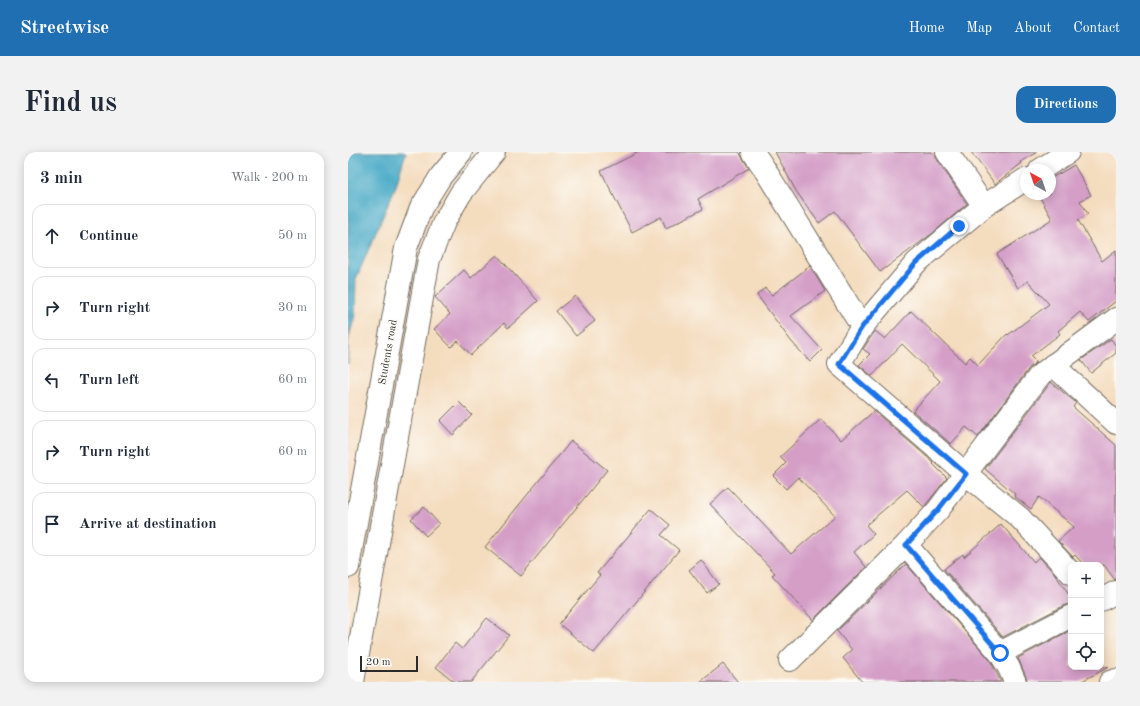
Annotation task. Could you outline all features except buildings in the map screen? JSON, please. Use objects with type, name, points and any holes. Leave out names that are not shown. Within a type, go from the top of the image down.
[{"type":"street","name":"Students road","points":[[348,567],[406,248],[422,208],[441,176],[461,152]]},
{"type":"street","points":[[353,682],[429,259],[444,222],[461,192],[494,152]]},
{"type":"street","points":[[753,152],[862,327]]},
{"type":"street","points":[[947,152],[984,206]]},
{"type":"street","points":[[1049,164],[1068,152]]},
{"type":"street","points":[[1020,183],[984,206],[916,263],[862,327],[839,364],[966,474],[1020,518],[1068,570]]},
{"type":"street","points":[[790,660],[906,545],[938,510],[1040,375],[1114,325]]},
{"type":"street","points":[[1053,365],[1116,422]]},
{"type":"street","points":[[906,545],[1000,653],[1009,668],[1014,682]]},
{"type":"street","points":[[1104,598],[1116,592]]},
{"type":"street","points":[[1000,653],[1068,618]]},
{"type":"street","points":[[1110,682],[1116,680]]},
{"type":"water","points":[[348,152],[406,152],[396,186],[356,279],[355,315],[348,341]]},
{"type":"route","points":[[959,226],[916,263],[862,327],[839,364],[966,474],[938,510],[906,545],[1000,653]]}]
